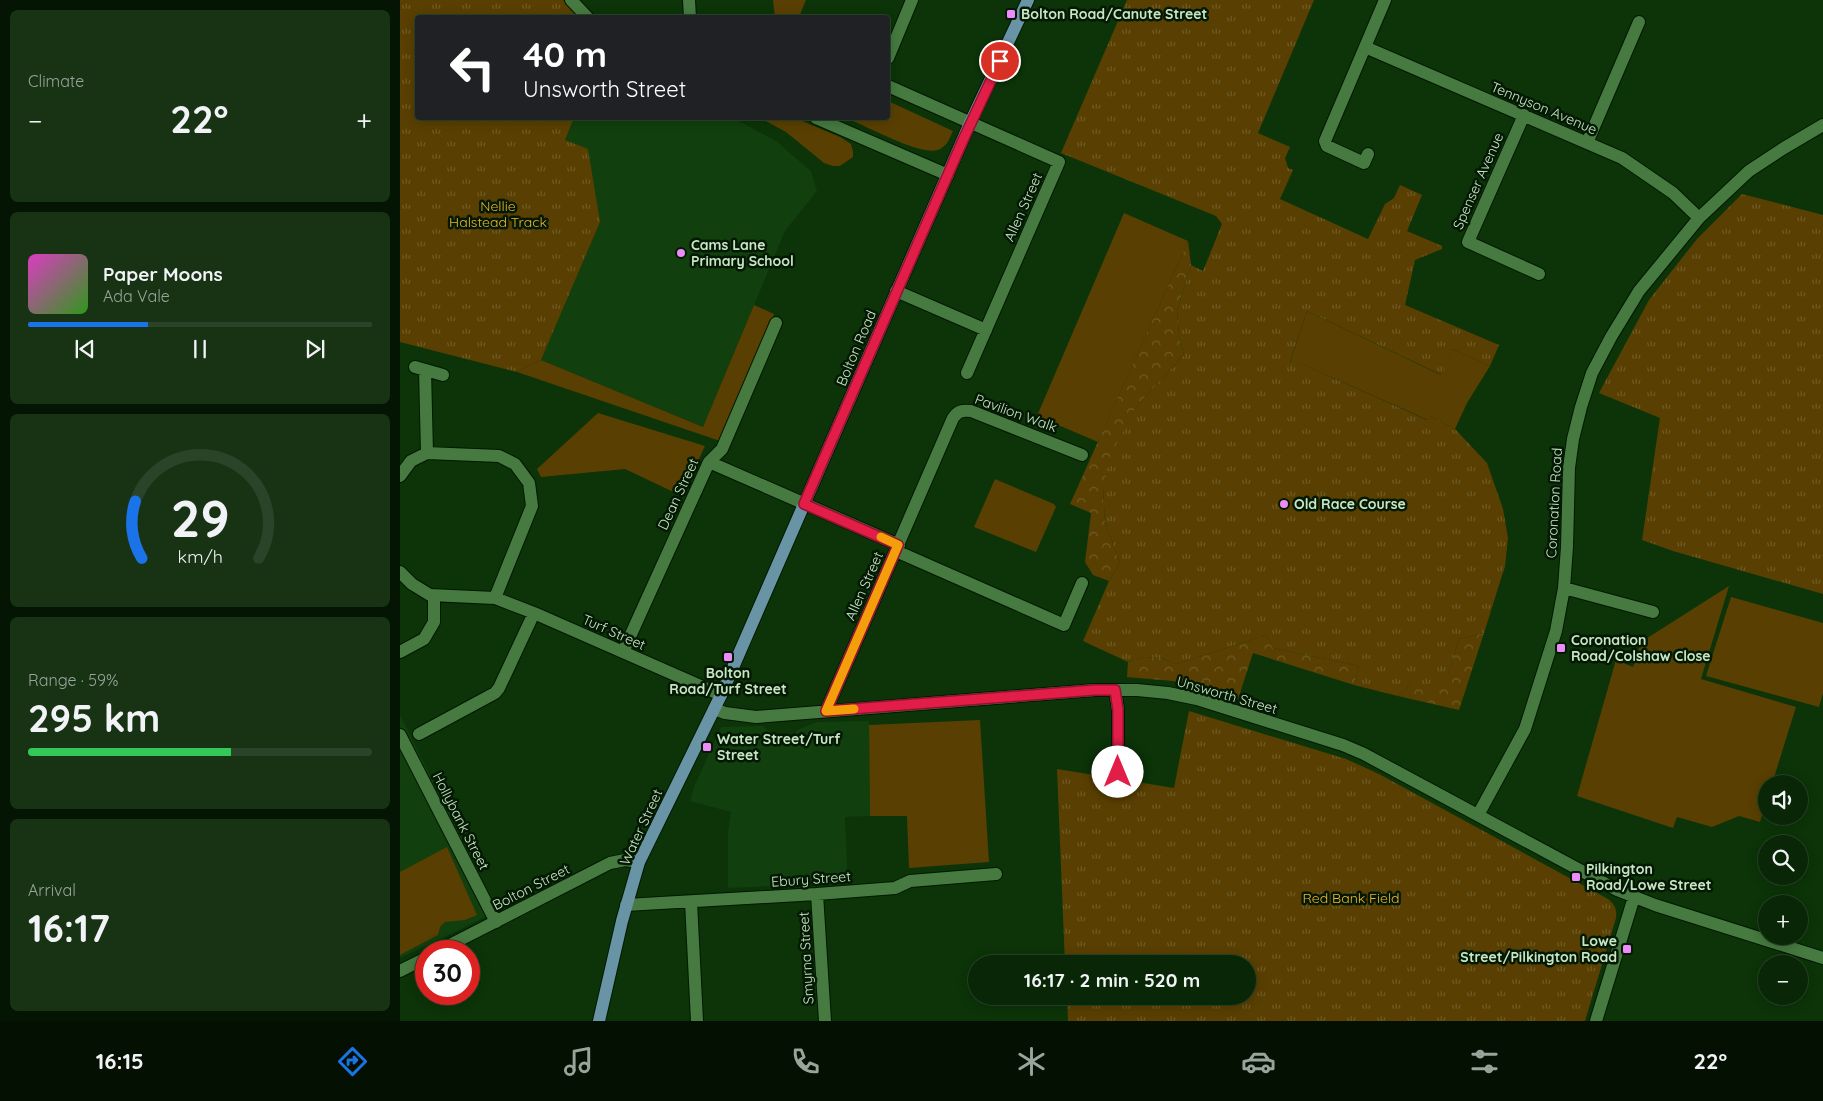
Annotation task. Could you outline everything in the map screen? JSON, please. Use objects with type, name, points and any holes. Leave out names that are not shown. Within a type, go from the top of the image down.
[{"type":"main road","name":"Bolton Road","points":[[714,709],[970,123],[1028,0]]},
{"type":"main road","name":"Water Street","points":[[599,1021],[626,905],[639,862],[714,709]]},
{"type":"street","points":[[571,0],[585,15]]},
{"type":"street","points":[[689,0],[690,15]]},
{"type":"street","points":[[890,53],[912,0]]},
{"type":"street","points":[[1368,154],[1364,163],[1327,146],[1325,141],[1385,0]]},
{"type":"street","points":[[1586,143],[1639,22]]},
{"type":"street","name":"Tennyson Avenue","points":[[1364,47],[1622,158],[1673,193],[1699,218]]},
{"type":"street","points":[[890,87],[970,123]]},
{"type":"street","name":"Spenser Avenue","points":[[1524,115],[1468,242],[1539,274]]},
{"type":"street","points":[[821,120],[948,175]]},
{"type":"street","name":"Allen Street","points":[[967,373],[1059,162],[970,123]]},
{"type":"street","name":"Coronation Road","points":[[1478,815],[1525,729],[1556,631],[1564,588],[1569,466],[1573,439],[1592,373],[1639,291],[1699,218],[1749,171],[1823,125]]},
{"type":"street","points":[[896,291],[986,330]]},
{"type":"street","name":"Dean Street","points":[[623,652],[709,462],[722,449],[776,324]]},
{"type":"street","points":[[427,453],[420,369],[443,375]]},
{"type":"street","name":"Pavilion Walk","points":[[953,418],[957,412],[971,411],[1076,448]]},
{"type":"street","name":"Allen Street","points":[[826,711],[953,418]]},
{"type":"street","points":[[400,476],[411,461],[427,453],[499,456],[515,464],[529,483],[532,506],[495,598]]},
{"type":"street","points":[[709,462],[1064,625],[1082,583]]},
{"type":"street","points":[[400,572],[412,584],[430,595],[434,595],[434,622],[424,640],[400,652]]},
{"type":"street","points":[[1564,588],[1653,612]]},
{"type":"street","name":"Turf Street","points":[[434,595],[495,598],[534,613],[721,695]]},
{"type":"street","points":[[419,734],[495,693],[534,613]]},
{"type":"street","name":"Unsworth Street","points":[[714,709],[726,713],[756,716],[1095,690],[1160,693],[1197,699],[1343,744],[1617,890],[1713,924],[1823,958]]},
{"type":"street","points":[[1115,690],[1118,710],[1118,772]]},
{"type":"street","name":"Hollybank Street","points":[[400,735],[496,922]]},
{"type":"street","name":"Bolton Street","points":[[460,940],[610,863],[625,860],[639,862]]},
{"type":"street","name":"Ebury Street","points":[[626,905],[895,888],[910,880],[996,874]]},
{"type":"street","name":"Smyrna Street","points":[[817,894],[825,1021]]},
{"type":"street","points":[[1596,1021],[1634,897]]},
{"type":"street","points":[[691,902],[697,1021]]},
{"type":"street","points":[[400,971],[415,964]]},
{"type":"shaded area","name":"Cams Lane Primary School","points":[[573,120],[737,120],[776,141],[811,171],[817,191],[785,231],[703,427],[541,360],[600,222],[565,140]]},
{"type":"shaded area","points":[[400,715],[498,911],[438,940],[415,940],[415,951],[400,958]]},
{"type":"shaded area","points":[[869,721],[870,816],[845,817],[848,883],[728,888],[728,831],[731,812],[690,801],[694,787],[721,727],[763,726],[774,735],[793,738],[797,730],[816,722]]},
{"type":"green space","name":"Nellie Halstead Track","points":[[400,0],[563,0],[578,15],[415,15],[415,120],[573,120],[565,140],[588,149],[600,222],[541,360],[517,372],[400,342]]},
{"type":"green space","points":[[773,0],[806,0],[800,15],[775,15]]},
{"type":"green space","points":[[1127,0],[1314,0],[1258,133],[1290,147],[1285,158],[1288,168],[1293,170],[1280,199],[1368,239],[1385,204],[1394,198],[1400,185],[1422,195],[1407,231],[1442,246],[1442,249],[1415,260],[1405,305],[1499,345],[1490,366],[1452,349],[1442,375],[1307,311],[1290,362],[1304,365],[1427,420],[1430,416],[1455,429],[1487,463],[1503,509],[1508,538],[1505,566],[1484,633],[1459,639],[1448,674],[1438,690],[1411,684],[1398,696],[1354,685],[1359,666],[1273,648],[1266,635],[1177,664],[1161,658],[1144,657],[1128,662],[1083,641],[1109,581],[1120,563],[1105,522],[1103,488],[1110,456],[1136,407],[1184,355],[1179,335],[1177,311],[1191,265],[1203,271],[1222,224],[1216,216],[1061,153]]},
{"type":"green space","points":[[890,102],[953,131],[943,147],[933,151],[910,146],[853,121],[890,120]]},
{"type":"green space","points":[[764,120],[800,120],[840,137],[851,144],[853,157],[840,166],[824,163],[786,132]]},
{"type":"green space","points":[[1742,194],[1823,215],[1823,594],[1673,551],[1642,540],[1660,418],[1599,393],[1649,300],[1697,239]]},
{"type":"green space","points":[[1124,213],[1188,241],[1098,442],[1037,416]]},
{"type":"green space","points":[[1188,241],[1191,265],[1177,311],[1179,335],[1184,355],[1136,407],[1103,488],[1105,522],[1120,563],[1109,581],[1093,575],[1085,562],[1091,513],[1070,504]]},
{"type":"green space","points":[[754,305],[774,314],[720,441],[517,372],[541,360],[703,427]]},
{"type":"green space","points":[[1307,311],[1441,375],[1452,349],[1490,366],[1467,403],[1455,429],[1430,416],[1428,420],[1304,365],[1290,363]]},
{"type":"green space","points":[[598,413],[705,446],[682,496],[625,469],[541,477],[537,469]]},
{"type":"green space","points":[[995,479],[1054,504],[1056,507],[1036,552],[974,527]]},
{"type":"green space","points":[[1729,586],[1701,679],[1796,707],[1775,775],[1758,775],[1758,821],[1739,816],[1712,827],[1677,817],[1673,828],[1577,796],[1616,660],[1633,667],[1641,642]]},
{"type":"green space","points":[[1731,597],[1823,623],[1823,693],[1819,707],[1706,676]]},
{"type":"green space","points":[[1484,633],[1459,710],[1398,696],[1411,684],[1448,674],[1459,639]]},
{"type":"green space","points":[[1266,635],[1273,648],[1359,666],[1354,685],[1253,653],[1238,699],[1173,681],[1127,677],[1128,662],[1144,657],[1161,658],[1177,664]]},
{"type":"green space","name":"Red Bank Field","points":[[1189,711],[1346,759],[1379,774],[1608,899],[1615,907],[1616,918],[1585,1021],[1068,1021],[1067,1005],[1256,1005],[1256,955],[1065,955],[1057,769],[1174,788]]},
{"type":"green space","points":[[980,720],[989,862],[909,868],[907,816],[870,816],[869,725]]},
{"type":"green space","points":[[447,847],[477,915],[465,920],[445,922],[440,927],[438,935],[428,940],[415,940],[415,947],[400,955],[400,872]]},
{"type":"slow traffic","points":[[854,709],[826,711],[898,545],[881,537]]},
{"type":"place","name":"Bolton Road/Canute Street","points":[[1011,14]]},
{"type":"place","name":"Cams Lane Primary School","points":[[681,253]]},
{"type":"place","name":"Old Race Course","points":[[1284,504]]},
{"type":"place","name":"Coronation Road/Colshaw Close","points":[[1561,648]]},
{"type":"place","name":"Bolton Road/Turf Street","points":[[728,657]]},
{"type":"place","name":"Water Street/Turf Street","points":[[707,747]]},
{"type":"place","name":"Pilkington Road/Lowe Street","points":[[1576,877]]},
{"type":"place","name":"Lowe Street/Pilkington Road","points":[[1627,949]]},
{"type":"route","points":[[1000,61],[970,123],[804,504],[898,545],[826,711],[1115,690],[1118,710],[1118,772]]}]
